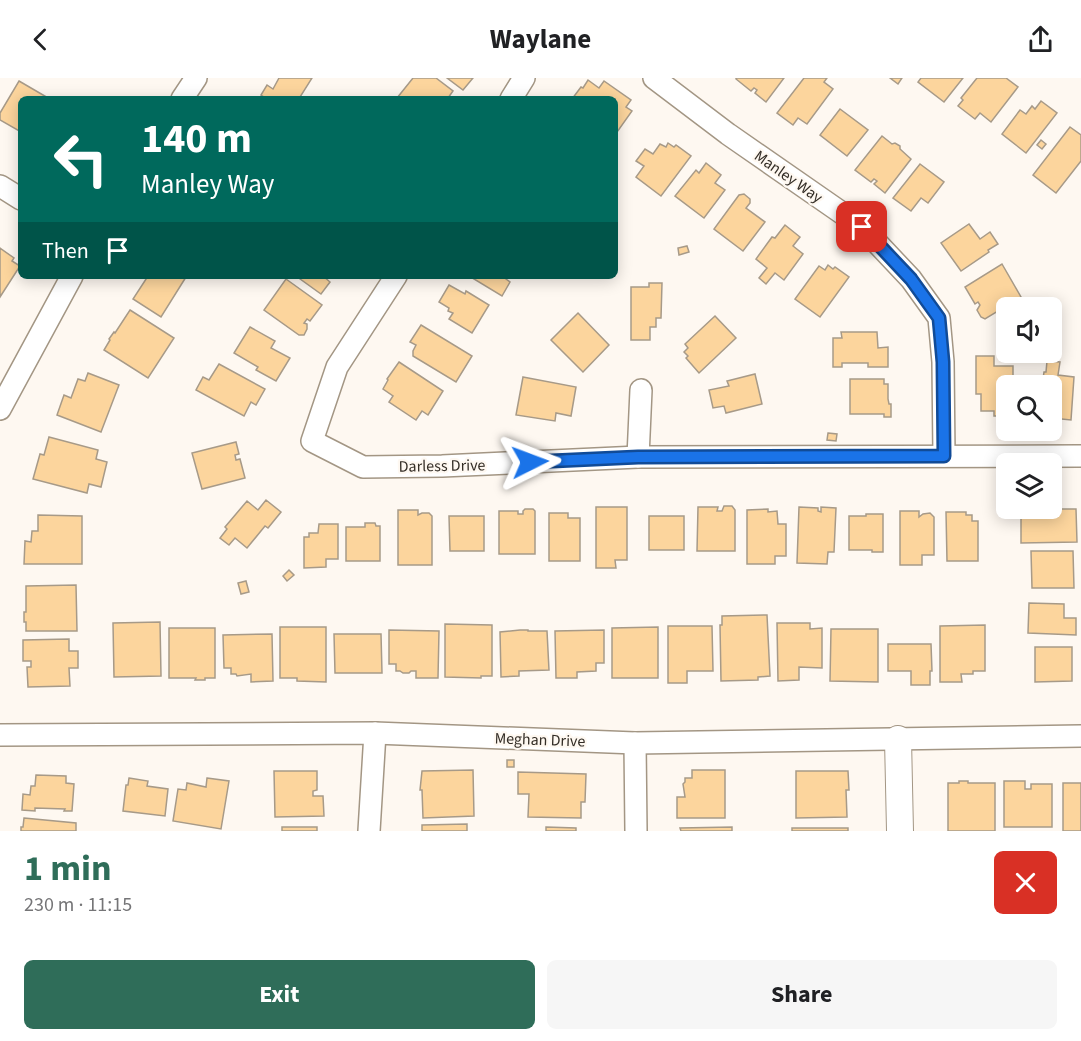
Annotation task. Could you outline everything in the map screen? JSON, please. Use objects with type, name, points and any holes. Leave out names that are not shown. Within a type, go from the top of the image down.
[{"type":"street","points":[[184,96],[196,78]]},
{"type":"street","points":[[513,96],[524,78]]},
{"type":"street","name":"Manley Way","points":[[654,78],[728,134],[862,227],[911,279],[939,318],[943,362],[944,456]]},
{"type":"street","points":[[0,186],[18,197]]},
{"type":"street","points":[[0,409],[70,279]]},
{"type":"street","name":"Darless Drive","points":[[394,279],[337,367],[312,441],[363,467],[442,466],[638,457],[1081,456]]},
{"type":"street","points":[[638,457],[641,390]]},
{"type":"street","points":[[369,831],[375,734]]},
{"type":"street","name":"Meghan Drive","points":[[0,735],[375,734],[635,743],[1081,736]]},
{"type":"street","points":[[898,739],[900,831]]},
{"type":"street","points":[[635,743],[636,831]]},
{"type":"building","points":[[279,78],[312,78],[301,96],[261,95],[267,85],[273,89]]},
{"type":"building","points":[[413,78],[436,78],[453,91],[449,96],[399,96]]},
{"type":"building","points":[[447,78],[473,78],[463,90]]},
{"type":"building","points":[[736,78],[784,78],[766,102],[755,93],[757,90],[754,88],[751,91]]},
{"type":"building","points":[[804,78],[827,78],[824,82],[833,89],[807,124],[798,118],[793,125],[777,113]]},
{"type":"building","points":[[890,78],[902,78],[898,84]]},
{"type":"building","points":[[921,78],[963,78],[944,102],[918,82]]},
{"type":"building","points":[[977,78],[1006,78],[1018,87],[991,122],[980,113],[975,119],[958,106],[963,100],[961,98]]},
{"type":"building","points":[[588,80],[599,88],[604,81],[631,100],[626,107],[632,111],[618,131],[618,96],[574,96],[581,87],[583,88]]},
{"type":"building","points":[[19,81],[45,96],[18,96],[18,130],[0,120],[0,113]]},
{"type":"building","points":[[1041,101],[1057,113],[1026,153],[1002,134],[1020,110],[1026,114],[1032,106],[1035,109]]},
{"type":"building","points":[[840,109],[868,130],[847,156],[820,135]]},
{"type":"building","points":[[1070,127],[1081,135],[1081,161],[1056,193],[1033,175]]},
{"type":"building","points":[[882,136],[892,144],[900,146],[900,149],[911,159],[885,193],[874,184],[877,181],[874,179],[871,182],[855,170]]},
{"type":"building","points":[[1041,140],[1046,144],[1042,149],[1037,145]]},
{"type":"building","points":[[668,143],[674,147],[676,145],[691,156],[661,196],[636,177],[644,166],[636,161],[645,149],[653,154],[660,144],[666,147]]},
{"type":"building","points":[[706,163],[721,175],[715,183],[725,190],[704,218],[675,196],[696,170],[699,173]]},
{"type":"building","points":[[920,164],[944,182],[928,203],[921,198],[911,211],[893,198]]},
{"type":"building","points":[[744,194],[750,199],[746,208],[765,222],[743,251],[714,229],[739,195]]},
{"type":"building","points":[[969,224],[980,239],[990,232],[998,244],[961,271],[941,243]]},
{"type":"building","points":[[785,225],[800,237],[793,246],[803,254],[784,280],[775,273],[766,284],[759,278],[767,268],[756,259],[772,237],[775,238]]},
{"type":"building","points":[[687,246],[689,252],[679,255],[678,248]]},
{"type":"building","points":[[0,248],[14,258],[12,261],[18,265],[18,269],[0,297]]},
{"type":"building","points":[[1002,264],[1021,297],[996,297],[996,312],[985,319],[977,310],[980,305],[978,302],[975,304],[965,287]]},
{"type":"building","points":[[828,265],[849,277],[820,317],[795,299],[819,266],[825,270]]},
{"type":"building","points":[[146,279],[185,279],[161,317],[133,299]]},
{"type":"building","points":[[286,279],[322,305],[310,321],[307,319],[304,323],[307,324],[307,329],[304,335],[299,335],[264,310]]},
{"type":"building","points":[[300,279],[326,279],[330,282],[321,294]]},
{"type":"building","points":[[474,279],[506,279],[510,282],[502,296]]},
{"type":"building","points":[[649,283],[662,283],[661,318],[656,318],[656,327],[650,327],[650,340],[631,340],[631,287],[649,287]]},
{"type":"building","points":[[449,285],[465,294],[466,291],[489,305],[472,333],[449,319],[453,313],[439,302]]},
{"type":"building","points":[[130,310],[174,338],[148,378],[104,350],[109,339]]},
{"type":"building","points":[[578,313],[609,345],[583,372],[551,340]]},
{"type":"building","points":[[715,316],[736,338],[699,373],[686,358],[688,356],[684,352],[688,348],[685,344]]},
{"type":"building","points":[[421,325],[472,356],[456,382],[413,356],[416,345],[410,342]]},
{"type":"building","points":[[250,327],[275,341],[271,348],[290,358],[276,381],[256,370],[258,367],[234,353]]},
{"type":"building","points":[[841,332],[877,332],[878,348],[888,347],[888,367],[868,367],[868,363],[842,363],[842,367],[833,367],[833,338],[842,338]]},
{"type":"building","points":[[976,356],[994,356],[994,366],[1013,366],[1013,375],[996,375],[996,416],[994,416],[994,411],[981,411],[981,394],[976,394]]},
{"type":"building","points":[[399,362],[443,391],[428,415],[422,411],[416,420],[389,402],[393,396],[383,389]]},
{"type":"building","points":[[1047,363],[1060,363],[1058,375],[1044,375]]},
{"type":"building","points":[[219,364],[265,389],[256,405],[251,402],[244,416],[196,390],[203,377],[209,380]]},
{"type":"building","points":[[88,373],[119,385],[101,432],[57,415],[64,395],[71,398],[78,379],[85,381]]},
{"type":"building","points":[[755,374],[762,404],[726,413],[724,406],[713,408],[709,390],[729,386],[727,381]]},
{"type":"building","points":[[1062,376],[1074,377],[1071,420],[1062,419]]},
{"type":"building","points":[[523,377],[576,387],[571,416],[556,413],[555,421],[516,415]]},
{"type":"building","points":[[850,379],[884,379],[884,384],[888,384],[891,417],[884,417],[884,414],[850,414]]},
{"type":"building","points":[[828,433],[837,434],[836,441],[827,440]]},
{"type":"building","points":[[49,437],[98,450],[96,459],[107,462],[101,487],[89,484],[87,493],[33,479],[40,454],[44,455]]},
{"type":"building","points":[[236,442],[239,454],[235,455],[236,460],[240,459],[245,478],[202,489],[192,453]]},
{"type":"building","points":[[266,500],[281,512],[268,528],[265,526],[247,548],[235,538],[229,545],[220,538],[227,529],[225,527],[247,501],[258,510]]},
{"type":"building","points":[[724,506],[732,506],[735,510],[735,551],[697,551],[698,507],[718,507],[717,511],[722,511]]},
{"type":"building","points":[[596,507],[627,507],[627,560],[615,560],[616,568],[596,568]]},
{"type":"building","points":[[799,507],[818,508],[821,512],[821,507],[836,508],[834,552],[828,552],[827,564],[797,563]]},
{"type":"building","points":[[525,509],[535,511],[535,554],[499,554],[499,511],[518,511],[518,514],[523,514]]},
{"type":"building","points":[[768,509],[768,512],[777,511],[778,524],[786,524],[786,556],[775,556],[775,564],[747,564],[747,510]]},
{"type":"building","points":[[1062,509],[1076,509],[1077,542],[1021,543],[1021,519],[1062,519]]},
{"type":"building","points":[[398,510],[418,510],[418,515],[429,513],[432,516],[432,565],[398,565]]},
{"type":"building","points":[[900,511],[919,511],[919,517],[930,513],[934,517],[934,555],[922,555],[922,565],[900,565]]},
{"type":"building","points":[[946,512],[966,512],[966,515],[972,515],[972,521],[978,521],[978,561],[947,561]]},
{"type":"building","points":[[549,513],[568,513],[568,518],[580,518],[580,561],[549,561]]},
{"type":"building","points":[[866,514],[883,514],[883,552],[849,550],[849,516],[866,516]]},
{"type":"building","points":[[38,515],[82,516],[82,564],[24,564],[25,541],[31,542],[32,531],[38,531]]},
{"type":"building","points":[[449,516],[484,516],[484,551],[450,551]]},
{"type":"building","points":[[649,516],[684,516],[684,550],[649,550]]},
{"type":"building","points":[[365,523],[375,523],[376,526],[380,526],[380,561],[346,561],[346,527],[365,527]]},
{"type":"building","points":[[319,524],[338,524],[338,559],[326,559],[326,567],[304,568],[304,537],[309,537],[309,533],[318,533]]},
{"type":"building","points":[[1031,551],[1073,551],[1074,588],[1032,588]]},
{"type":"building","points":[[289,570],[294,575],[287,581],[283,576]]},
{"type":"building","points":[[246,581],[249,592],[241,594],[238,583]]},
{"type":"building","points":[[76,585],[77,631],[26,631],[24,612],[26,612],[26,586]]},
{"type":"building","points":[[1029,603],[1064,604],[1064,618],[1076,618],[1076,635],[1028,633]]},
{"type":"building","points":[[767,615],[770,676],[758,677],[758,680],[721,681],[720,625],[722,625],[722,616]]},
{"type":"building","points":[[160,622],[161,676],[114,677],[113,623]]},
{"type":"building","points":[[777,623],[810,623],[810,629],[822,628],[822,668],[799,667],[799,680],[778,681]]},
{"type":"building","points":[[445,624],[492,625],[492,676],[445,677]]},
{"type":"building","points":[[985,625],[985,671],[961,674],[962,682],[940,682],[940,626]]},
{"type":"building","points":[[668,626],[712,626],[713,671],[687,671],[687,683],[668,683]]},
{"type":"building","points":[[280,627],[326,627],[326,682],[280,678]]},
{"type":"building","points":[[658,627],[658,678],[612,678],[612,628]]},
{"type":"building","points":[[169,628],[215,628],[215,678],[195,680],[196,678],[169,678]]},
{"type":"building","points":[[831,629],[878,629],[878,682],[830,681]]},
{"type":"building","points":[[389,630],[439,631],[438,678],[416,678],[416,671],[403,673],[396,671],[396,664],[389,664]]},
{"type":"building","points":[[604,630],[604,663],[596,663],[596,671],[577,672],[577,678],[556,678],[555,631]]},
{"type":"building","points":[[547,631],[549,670],[519,671],[519,676],[501,677],[500,632]]},
{"type":"building","points":[[272,634],[273,681],[251,682],[251,674],[237,676],[231,674],[231,668],[224,668],[223,635]]},
{"type":"building","points":[[334,634],[381,634],[382,673],[335,673]]},
{"type":"building","points":[[69,639],[69,651],[78,651],[78,668],[69,668],[70,686],[28,687],[27,667],[31,667],[31,661],[23,661],[23,640]]},
{"type":"building","points":[[888,644],[931,644],[930,685],[911,685],[911,671],[888,671]]},
{"type":"building","points":[[1035,647],[1072,647],[1072,681],[1035,682]]},
{"type":"building","points":[[507,760],[514,760],[514,767],[507,767]]},
{"type":"building","points":[[473,770],[474,816],[423,818],[422,790],[420,790],[422,771]]},
{"type":"building","points":[[692,770],[725,770],[725,818],[677,818],[677,797],[685,797],[683,784],[685,778],[692,778]]},
{"type":"building","points":[[274,771],[317,771],[317,790],[313,791],[313,796],[323,796],[324,816],[275,817]]},
{"type":"building","points":[[796,771],[848,771],[847,817],[796,818]]},
{"type":"building","points":[[518,772],[586,774],[585,802],[581,802],[581,818],[528,817],[529,794],[518,794]]},
{"type":"building","points":[[36,775],[66,776],[66,783],[74,784],[72,811],[35,808],[35,811],[22,810],[23,794],[30,795],[31,786],[35,786]]},
{"type":"building","points":[[129,778],[148,781],[147,786],[168,789],[165,816],[123,811]]},
{"type":"building","points":[[207,778],[229,781],[221,829],[173,821],[178,789],[186,790],[187,783],[206,787]]},
{"type":"building","points":[[959,781],[995,783],[995,831],[948,831],[948,783],[959,783]]},
{"type":"building","points":[[1004,781],[1025,781],[1025,789],[1031,789],[1031,784],[1052,784],[1052,827],[1004,827]]},
{"type":"building","points":[[1063,783],[1081,783],[1081,831],[1063,831]]},
{"type":"building","points":[[24,818],[76,823],[76,831],[21,831]]},
{"type":"building","points":[[467,824],[467,831],[422,831],[422,825]]},
{"type":"building","points":[[282,827],[317,827],[317,831],[282,831]]},
{"type":"building","points":[[546,827],[576,828],[576,831],[546,831]]},
{"type":"building","points":[[732,827],[732,831],[681,831],[680,828]]},
{"type":"building","points":[[792,828],[848,828],[848,831],[792,831]]},
{"type":"route","points":[[530,462],[638,457],[944,456],[943,362],[939,318],[911,279],[862,227]]}]
